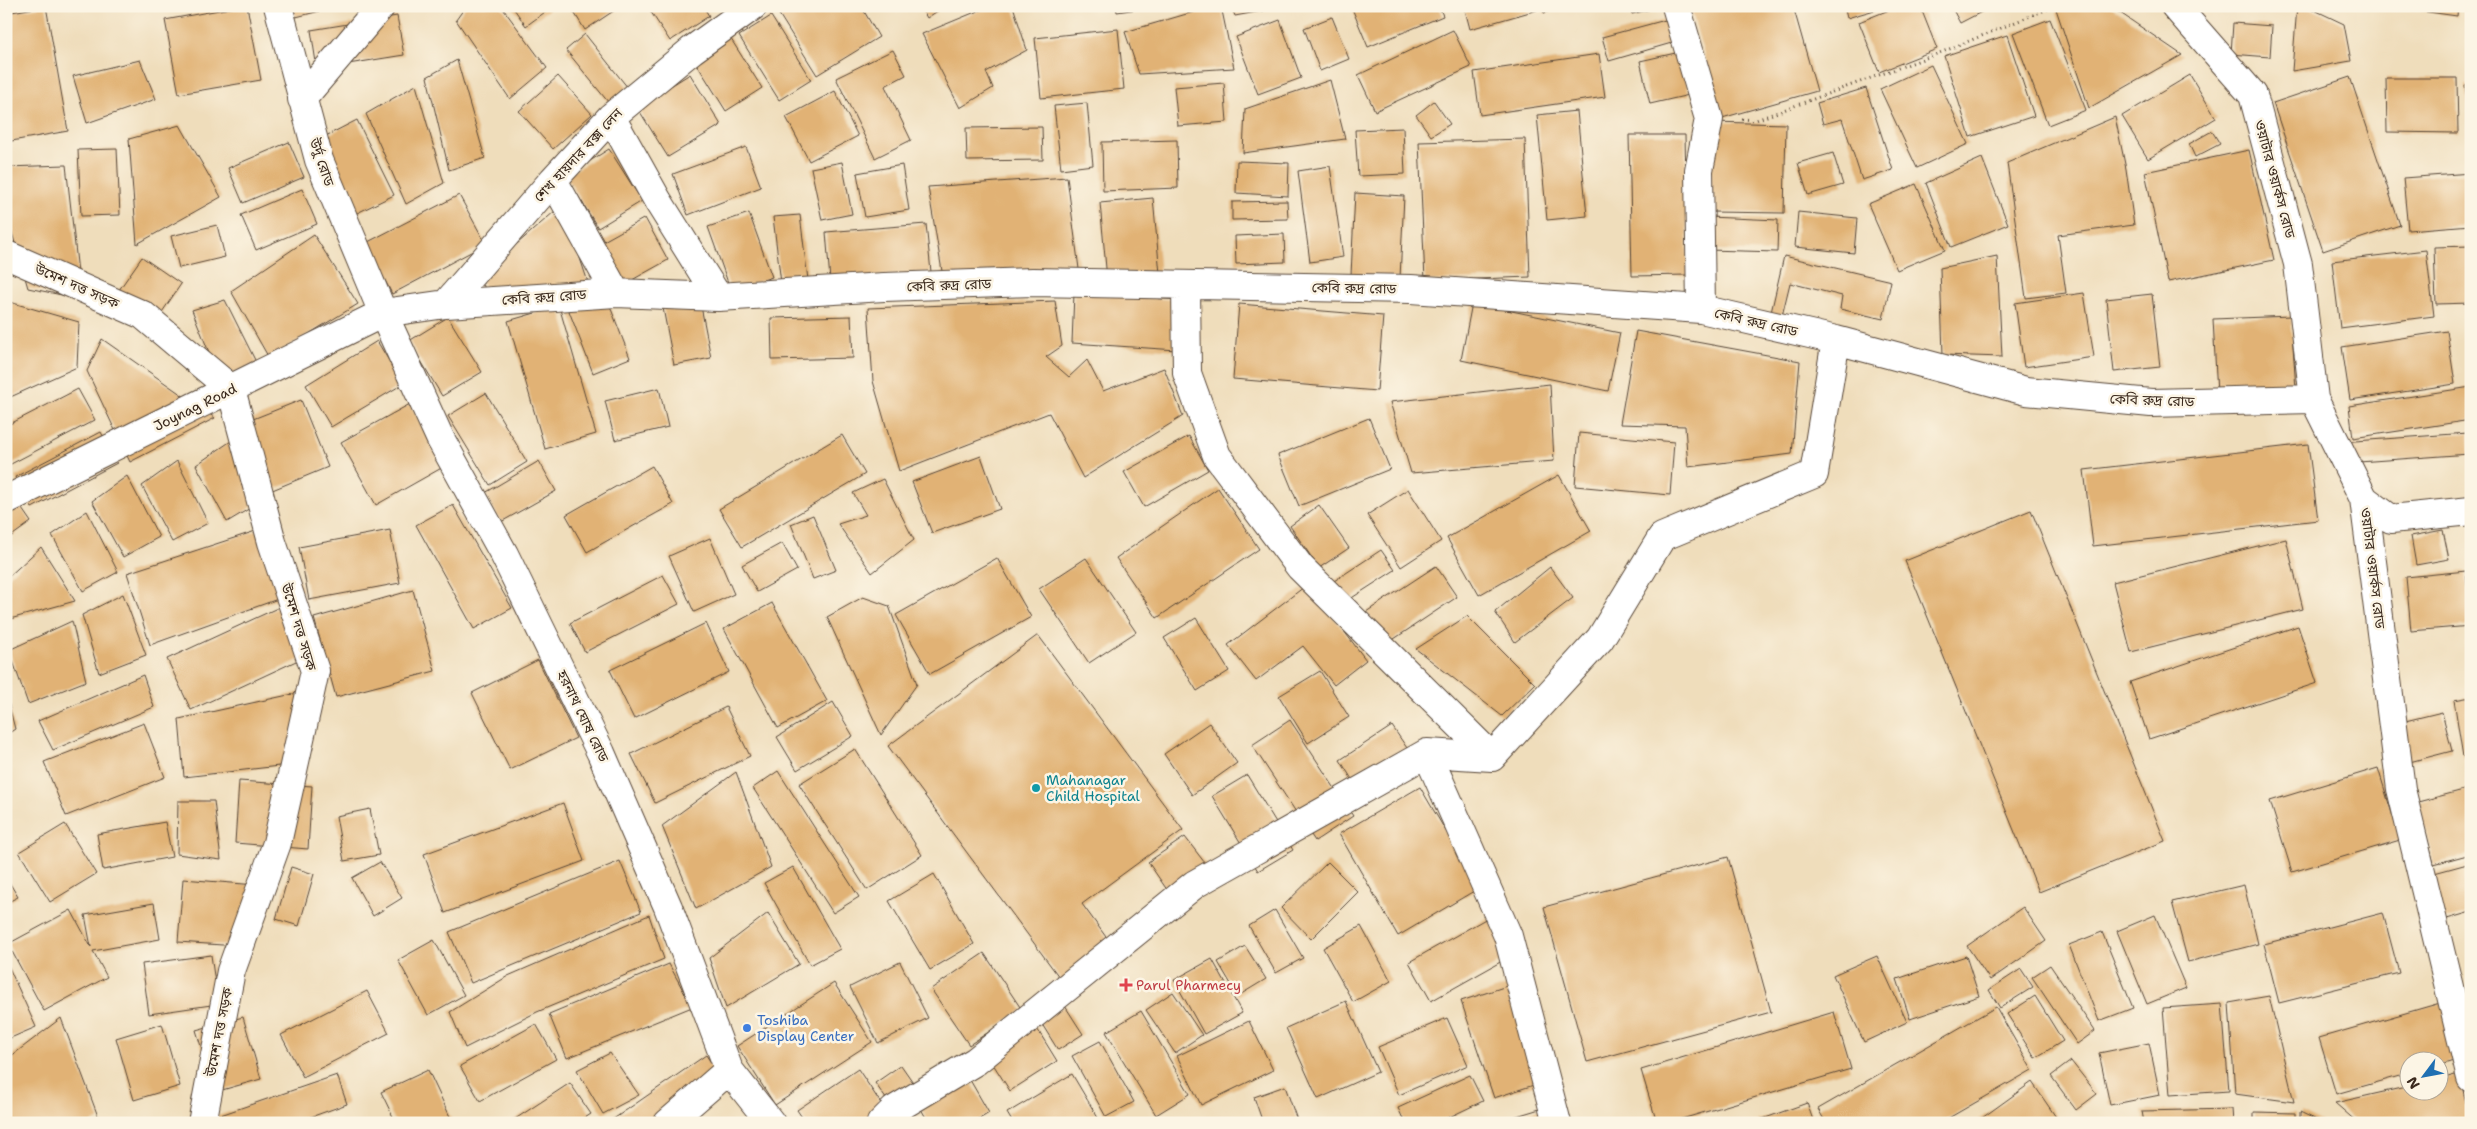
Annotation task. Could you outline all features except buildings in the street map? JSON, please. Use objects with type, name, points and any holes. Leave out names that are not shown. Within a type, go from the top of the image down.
[{"type":"street","name":"উর্দু রোড","points":[[278,6],[319,160],[384,313]]},
{"type":"street","points":[[302,99],[381,6]]},
{"type":"street","name":"শেখ হায়দার বক্স লেন","points":[[446,304],[553,180],[611,117],[692,50],[753,6]]},
{"type":"street","points":[[1676,6],[1709,119],[1699,170],[1701,309]]},
{"type":"street","name":"ওয়াটার ওয়ার্কস রোড","points":[[2175,6],[2253,95],[2298,264],[2314,399],[2364,499],[2401,789],[2471,1078]]},
{"type":"street","points":[[611,117],[658,201],[718,297]]},
{"type":"street","points":[[553,180],[616,293]]},
{"type":"street","name":"উমেশ দত্ত সড়ক","points":[[6,257],[18,259],[143,315],[231,389],[272,542],[315,671],[277,843],[231,970],[202,1123]]},
{"type":"street","name":"কেবি রুদ্র রোড","points":[[384,313],[446,304],[616,293],[718,297],[884,287],[1033,282],[1411,289],[1701,309],[1836,340],[2026,391],[2151,403],[2314,399]]},
{"type":"street","points":[[1186,286],[1187,372],[1217,456],[1300,567],[1492,757]]},
{"type":"street","name":"Joynag Road","points":[[6,500],[384,313]]},
{"type":"street","name":"হরনাথ ঘোষ রোড","points":[[384,313],[440,438],[504,554],[601,753],[668,908],[729,1070],[771,1123]]},
{"type":"street","points":[[1492,757],[1600,639],[1662,537],[1814,474],[1836,340]]},
{"type":"street","points":[[2364,499],[2391,519],[2471,511]]},
{"type":"street","points":[[881,1123],[894,1110],[976,1061],[1195,884],[1427,753],[1492,757]]},
{"type":"street","points":[[1427,753],[1508,936],[1557,1123]]},
{"type":"street","points":[[668,1123],[729,1070]]},
{"type":"path","points":[[1709,119],[1756,120],[1942,52],[2055,6]]},
{"type":"place","name":"Mahanagar Child Hospital","points":[[1036,788]]},
{"type":"place","name":"Parul Pharmecy","points":[[1126,985]]},
{"type":"place","name":"Toshiba Display Center","points":[[747,1028]]}]
